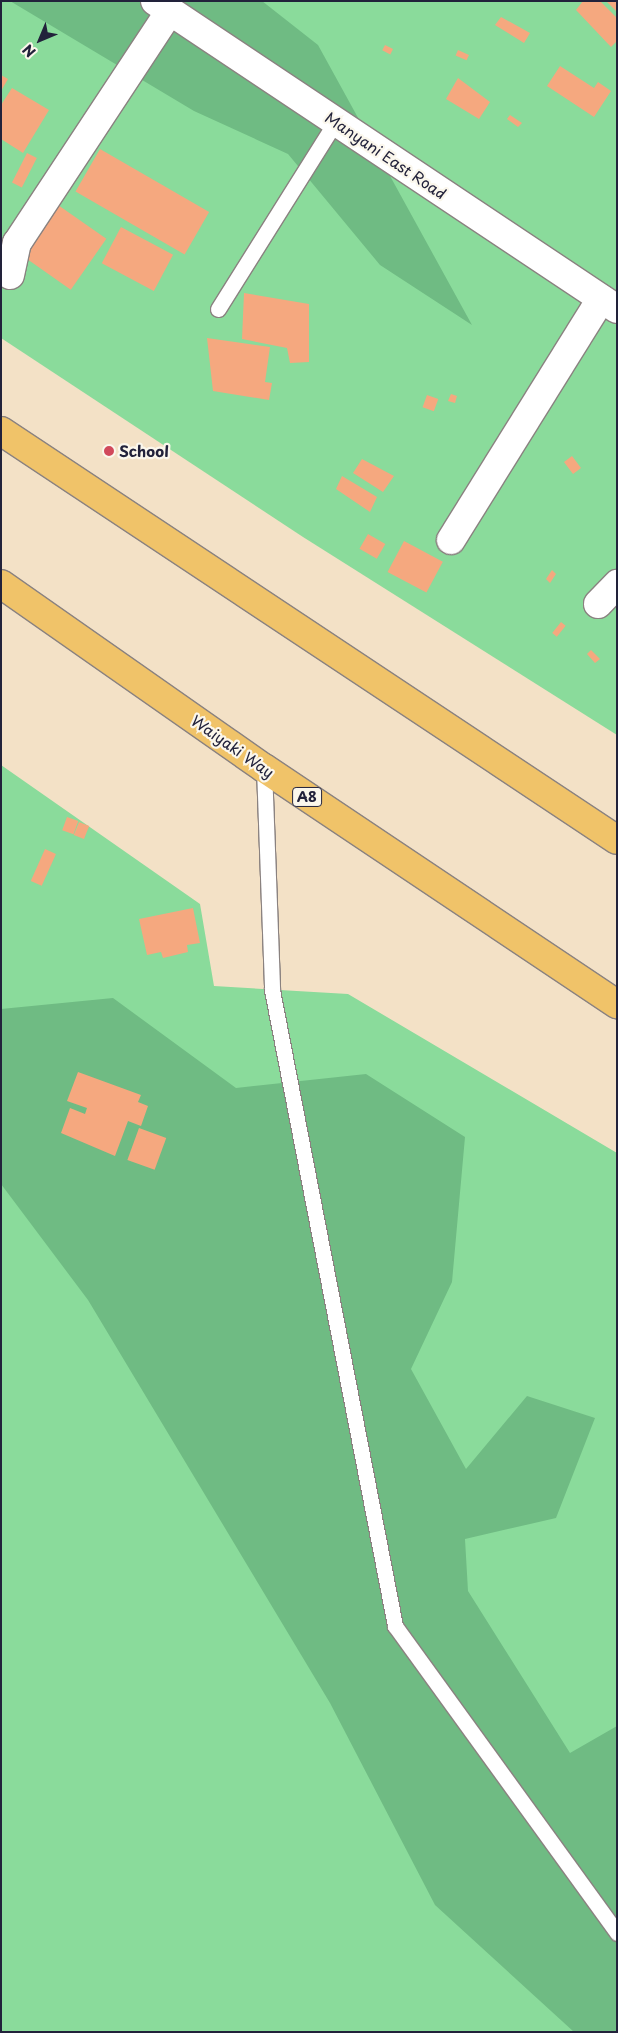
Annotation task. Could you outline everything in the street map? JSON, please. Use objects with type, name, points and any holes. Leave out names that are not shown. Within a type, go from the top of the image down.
[{"type":"highway","points":[[1,431],[617,840]]},
{"type":"highway","name":"Waiyaki Way","points":[[1,584],[264,768],[617,1004]]},
{"type":"street","name":"Manyani East Road","points":[[162,6],[609,304]]},
{"type":"street","points":[[10,275],[17,243],[162,6]]},
{"type":"street","points":[[451,540],[609,304]]},
{"type":"street","points":[[598,604],[617,584]]},
{"type":"lane","points":[[218,309],[336,121]]},
{"type":"lane","points":[[264,768],[272,990],[395,1626],[617,1933]]},
{"type":"green space","points":[[1,1],[617,1],[617,735],[303,537],[1,338]]},
{"type":"green space","points":[[10,1],[262,1],[318,45],[472,325],[380,265],[288,154],[194,111]]},
{"type":"green space","points":[[1,765],[200,904],[214,986],[348,994],[617,1153],[617,2032],[1,2032]]},
{"type":"green space","points":[[113,998],[236,1088],[366,1074],[465,1137],[452,1282],[411,1369],[466,1469],[527,1396],[595,1418],[556,1518],[465,1539],[468,1591],[570,1753],[617,1726],[617,2032],[574,2032],[435,1905],[330,1703],[88,1300],[1,1184],[1,1009]]},
{"type":"building","points":[[583,1],[600,1],[617,18],[617,41],[611,47],[576,10]]},
{"type":"building","points":[[606,1],[617,1],[617,12]]},
{"type":"building","points":[[501,17],[530,33],[524,43],[495,25]]},
{"type":"building","points":[[385,45],[393,49],[390,54],[382,50]]},
{"type":"building","points":[[458,50],[469,55],[467,60],[456,55]]},
{"type":"building","points":[[560,66],[594,88],[598,82],[611,91],[594,117],[547,86]]},
{"type":"building","points":[[1,75],[8,79],[1,91]]},
{"type":"building","points":[[458,78],[490,102],[479,119],[446,99]]},
{"type":"building","points":[[12,88],[49,110],[23,153],[1,139],[1,105]]},
{"type":"building","points":[[510,115],[522,123],[518,127],[507,119]]},
{"type":"building","points":[[100,149],[209,212],[185,254],[76,191]]},
{"type":"building","points":[[27,153],[37,158],[22,187],[12,182]]},
{"type":"building","points":[[58,205],[106,239],[71,290],[22,256]]},
{"type":"building","points":[[121,227],[173,255],[154,291],[102,263]]},
{"type":"building","points":[[244,293],[309,304],[309,362],[290,363],[287,348],[242,339]]},
{"type":"building","points":[[207,338],[270,347],[265,382],[272,383],[269,400],[213,391]]},
{"type":"building","points":[[451,394],[457,396],[455,403],[448,401]]},
{"type":"building","points":[[427,395],[438,399],[434,411],[423,407]]},
{"type":"building","points":[[572,456],[581,468],[573,474],[564,462]]},
{"type":"building","points":[[362,459],[394,476],[383,492],[353,473]]},
{"type":"building","points":[[342,476],[377,497],[370,512],[336,489]]},
{"type":"building","points":[[368,534],[385,544],[377,559],[360,549]]},
{"type":"building","points":[[404,541],[443,562],[426,593],[388,572]]},
{"type":"building","points":[[552,570],[556,574],[550,583],[546,579]]},
{"type":"building","points":[[561,622],[566,626],[557,637],[552,633]]},
{"type":"building","points":[[591,650],[600,659],[595,663],[587,654]]},
{"type":"building","points":[[67,817],[78,821],[73,834],[62,830]]},
{"type":"building","points":[[79,822],[89,826],[84,839],[74,835]]},
{"type":"building","points":[[45,849],[56,854],[42,886],[31,881]]},
{"type":"building","points":[[193,908],[200,943],[187,945],[188,952],[163,958],[161,952],[147,955],[139,919]]},
{"type":"building","points":[[78,1072],[141,1095],[138,1102],[148,1106],[141,1126],[128,1121],[115,1156],[61,1133],[70,1108],[85,1114],[87,1108],[67,1101]]},
{"type":"building","points":[[139,1128],[166,1138],[155,1170],[127,1160]]},
{"type":"place","name":"School","points":[[109,451]]}]
